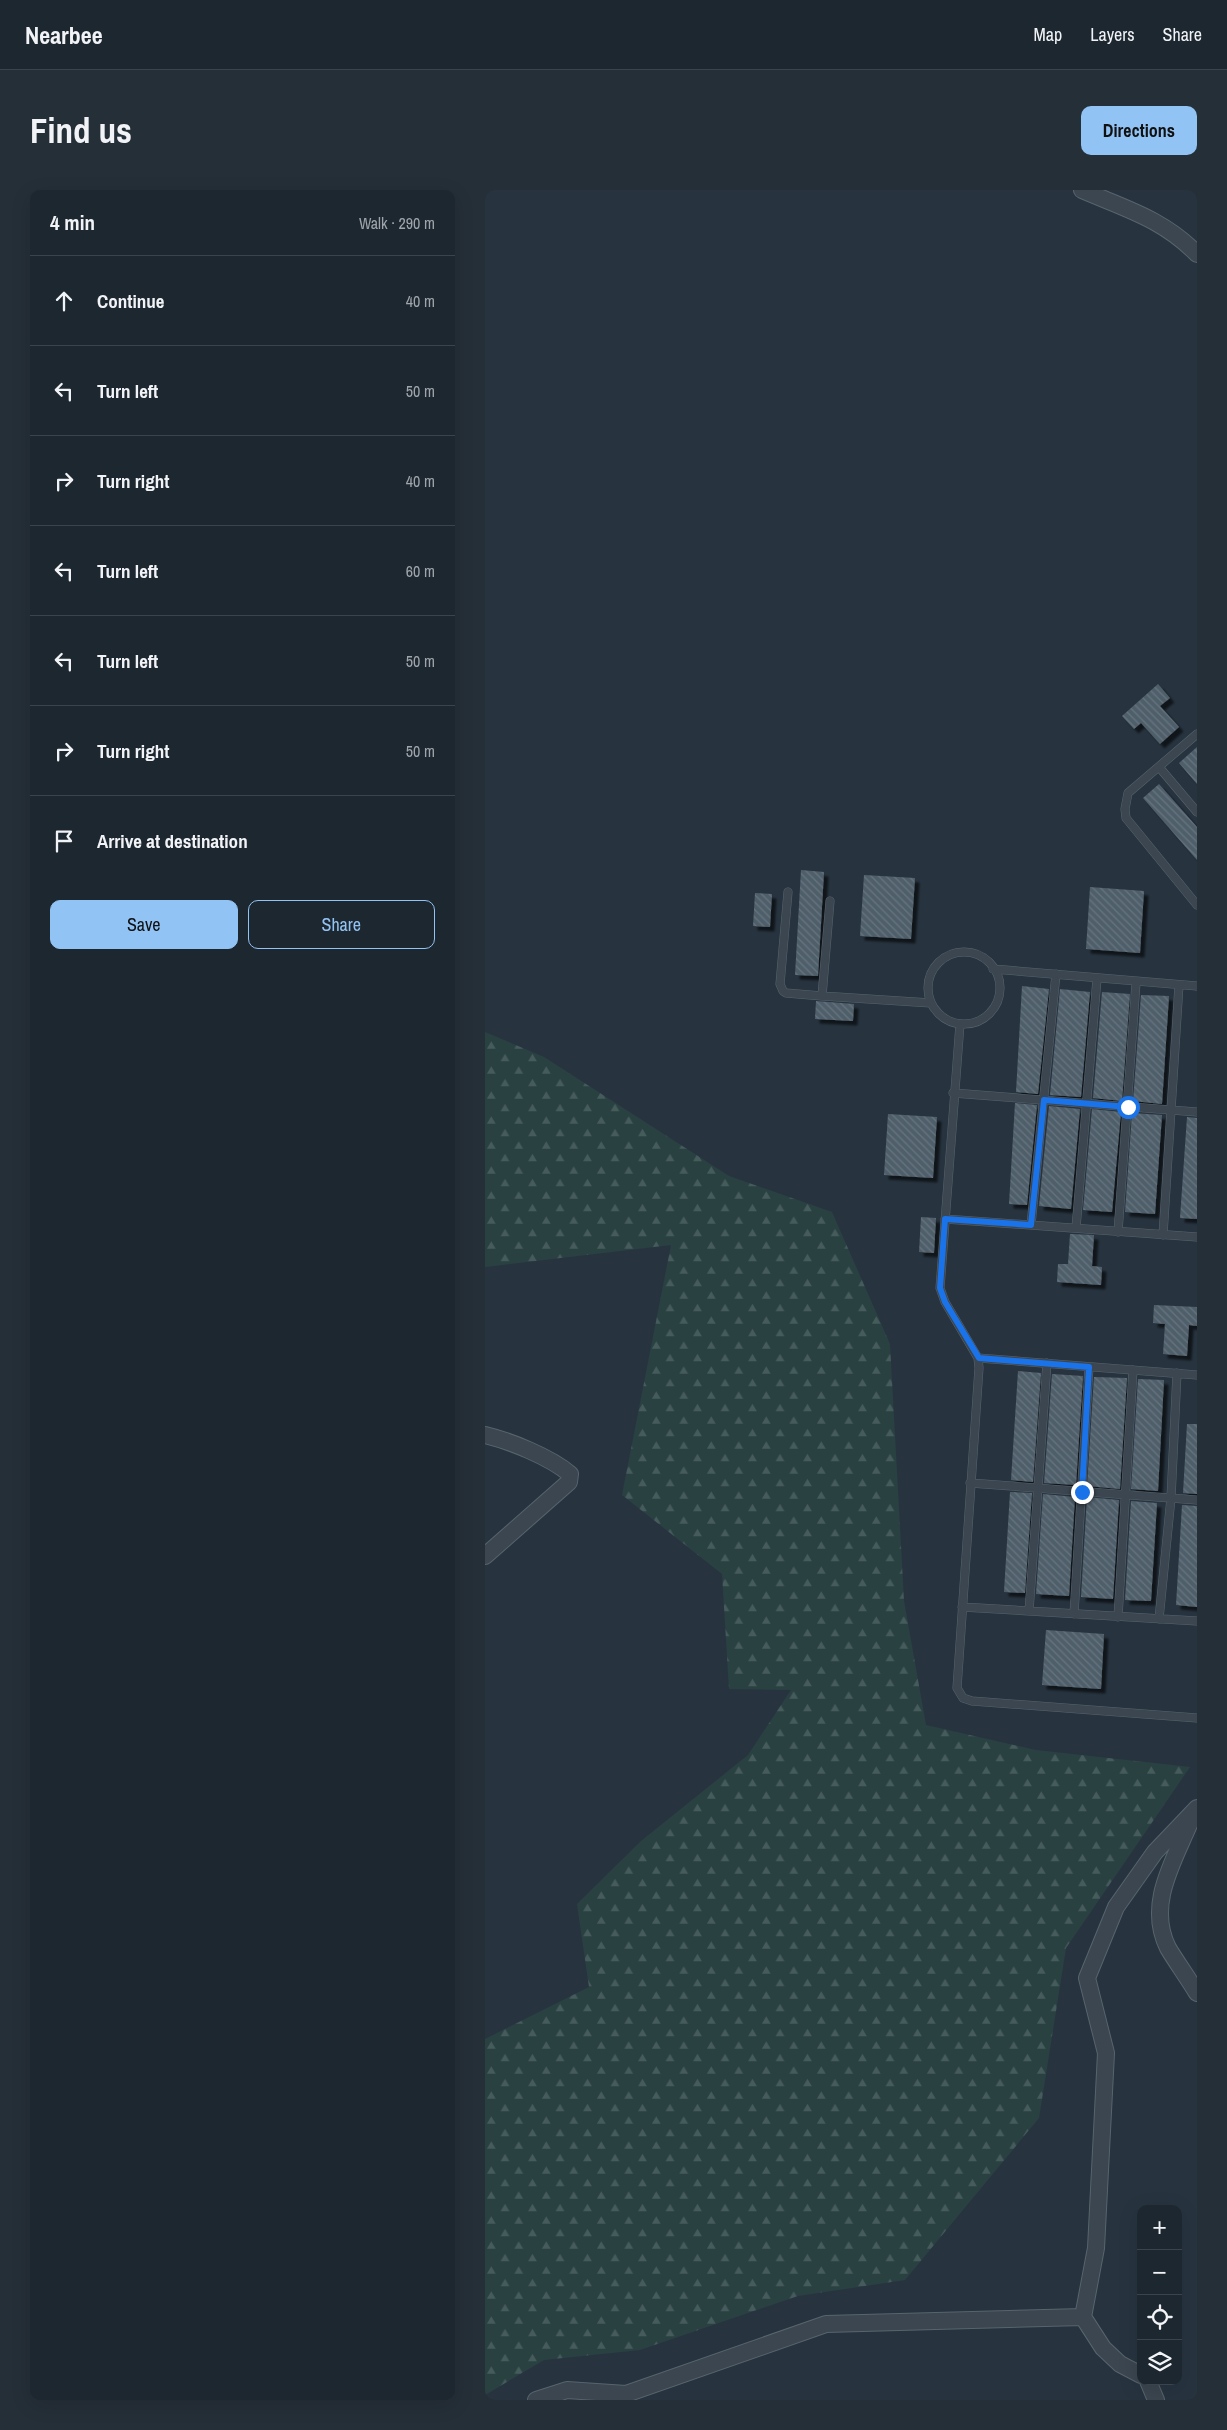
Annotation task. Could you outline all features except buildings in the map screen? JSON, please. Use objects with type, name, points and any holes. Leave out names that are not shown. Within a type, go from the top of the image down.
[{"type":"street","points":[[1082,190],[1172,230],[1197,254]]},
{"type":"street","points":[[485,1435],[499,1438],[561,1466],[570,1474],[569,1482],[485,1556]]},
{"type":"street","points":[[1196,1810],[1167,1878],[1159,1905],[1159,1920],[1168,1947],[1197,1994]]},
{"type":"street","points":[[1137,2373],[1120,2364],[1103,2348],[1083,2317],[1096,2248],[1106,2054],[1087,1978],[1116,1907],[1155,1852],[1196,1810]]},
{"type":"street","points":[[536,2400],[567,2390],[584,2396],[627,2397],[826,2324],[1083,2317]]},
{"type":"street","points":[[1150,2385],[1156,2400]]},
{"type":"lane","points":[[1196,736],[1128,793],[1125,809],[1126,818],[1197,904]]},
{"type":"lane","points":[[1159,767],[1197,812]]},
{"type":"lane","points":[[788,892],[780,984],[783,992],[787,994],[931,1003]]},
{"type":"lane","points":[[822,996],[830,901]]},
{"type":"lane","points":[[958,953],[966,953],[982,958],[993,969],[999,984],[997,1000],[989,1014],[976,1022],[960,1024],[946,1020],[931,1003],[929,979],[943,959],[958,953]]},
{"type":"lane","points":[[993,969],[1137,983],[1197,986]]},
{"type":"lane","points":[[1031,1225],[1056,974]]},
{"type":"lane","points":[[1076,1228],[1097,979]]},
{"type":"lane","points":[[1118,1232],[1137,983]]},
{"type":"lane","points":[[1163,1235],[1179,985]]},
{"type":"lane","points":[[960,1024],[953,1093],[940,1288],[945,1302],[979,1358],[957,1688],[963,1698],[972,1701],[1197,1718]]},
{"type":"lane","points":[[953,1093],[1197,1112]]},
{"type":"lane","points":[[945,1219],[1197,1237]]},
{"type":"lane","points":[[979,1358],[1197,1375]]},
{"type":"lane","points":[[1029,1611],[1047,1364]]},
{"type":"lane","points":[[1074,1614],[1089,1367]]},
{"type":"lane","points":[[1118,1616],[1133,1370]]},
{"type":"lane","points":[[1159,1619],[1171,1498],[1177,1373]]},
{"type":"lane","points":[[970,1484],[1197,1500]]},
{"type":"lane","points":[[962,1607],[1197,1622]]},
{"type":"green space","points":[[485,1032],[544,1057],[729,1176],[832,1212],[890,1344],[904,1601],[926,1725],[1036,1750],[1190,1767],[1066,1948],[1039,2118],[905,2280],[798,2296],[640,2350],[544,2360],[485,2395],[485,2039],[589,1987],[577,1904],[641,1841],[748,1755],[791,1690],[729,1689],[722,1574],[622,1495],[671,1245],[485,1267]]},
{"type":"route","points":[[1082,1492],[1089,1367],[979,1358],[945,1302],[940,1288],[945,1219],[1031,1225],[1044,1100],[1128,1107]]}]
